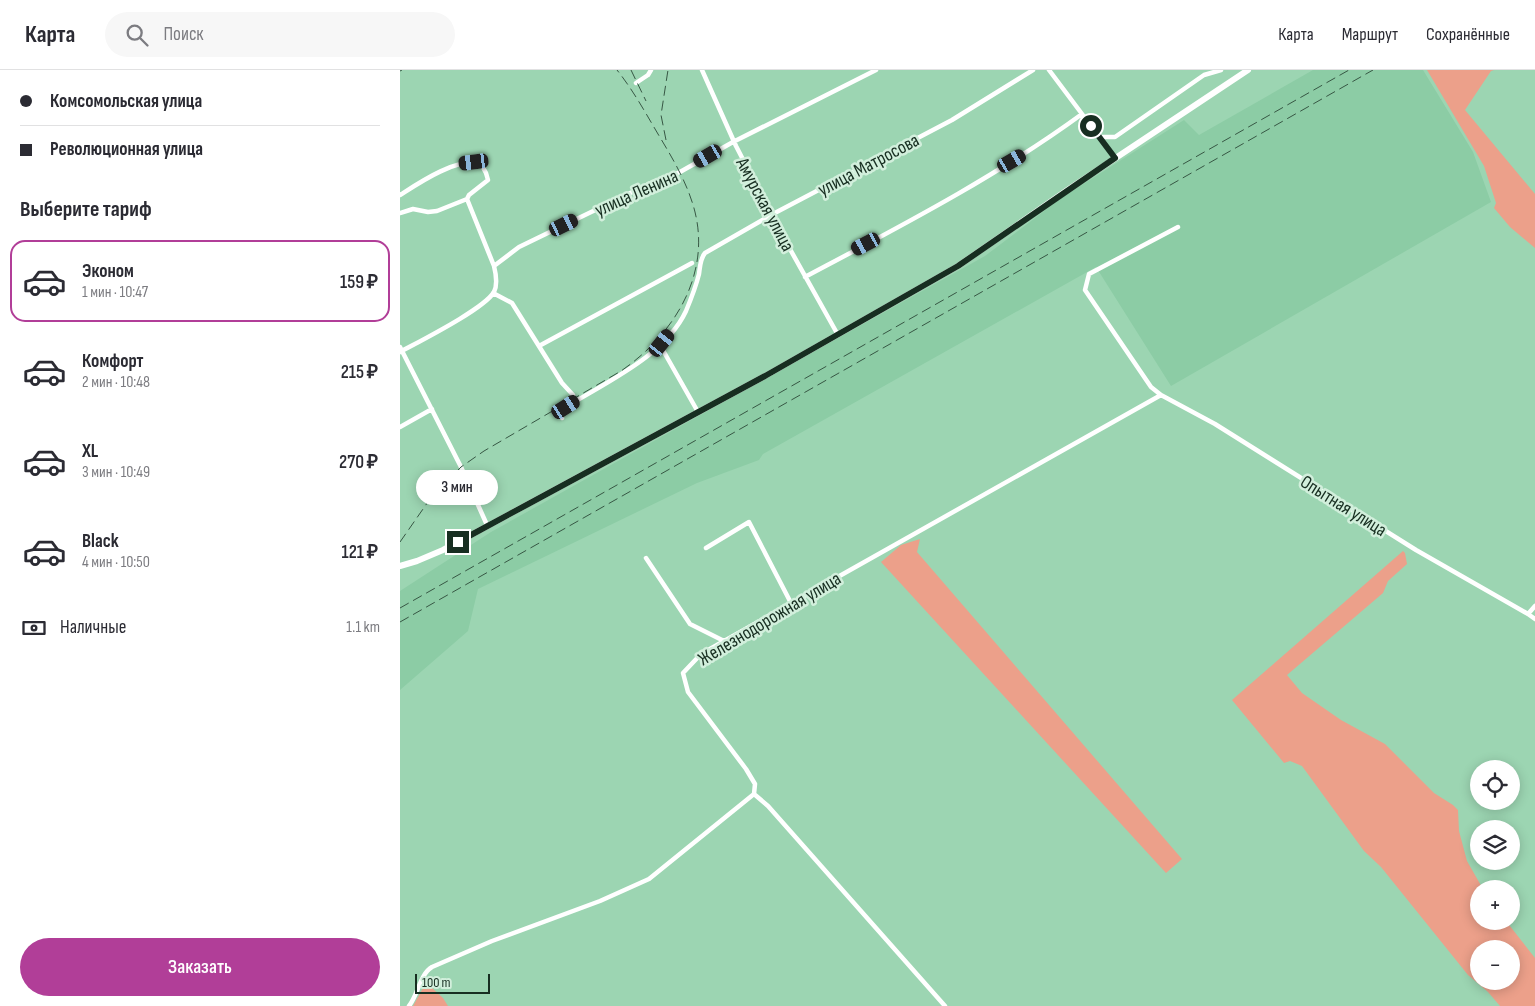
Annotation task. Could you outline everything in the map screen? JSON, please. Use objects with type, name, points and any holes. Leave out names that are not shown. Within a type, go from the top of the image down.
[{"type":"main road","points":[[400,566],[431,556],[838,335],[958,266],[1115,158],[1248,70]]},
{"type":"street","points":[[636,83],[648,75],[651,70]]},
{"type":"street","name":"Амурская улица","points":[[702,70],[733,142],[771,215],[838,335]]},
{"type":"street","name":"улица Ленина","points":[[494,266],[519,247],[653,182],[680,172],[733,142],[876,70]]},
{"type":"street","name":"улица Матросова","points":[[660,345],[686,312],[699,274],[702,256],[771,215],[936,129],[1033,70]]},
{"type":"street","points":[[1049,70],[1115,158]]},
{"type":"street","points":[[1099,137],[1115,137],[1202,72],[1221,70]]},
{"type":"street","points":[[805,277],[896,228],[1036,146],[1082,114]]},
{"type":"street","points":[[400,195],[436,174],[463,163],[480,162],[488,180],[469,195],[467,199],[437,211],[428,212],[413,209],[400,214]]},
{"type":"street","points":[[467,199],[494,266],[496,278],[493,293],[474,310],[400,350],[432,409],[487,525]]},
{"type":"street","name":"Опытная улица","points":[[1178,228],[1089,274],[1085,290],[1151,387],[1161,395],[1223,430],[1416,550],[1528,614],[1535,620]]},
{"type":"street","points":[[539,346],[692,262]]},
{"type":"street","points":[[493,293],[512,303],[562,383],[573,395]]},
{"type":"street","points":[[562,418],[561,416],[566,407],[634,366],[660,345],[698,412]]},
{"type":"street","name":"Железнодорожная улица","points":[[754,794],[755,784],[746,769],[688,692],[683,673],[701,654],[1161,395]]},
{"type":"street","points":[[400,427],[432,409]]},
{"type":"street","points":[[706,548],[750,522],[791,603]]},
{"type":"street","points":[[646,558],[690,624],[724,641]]},
{"type":"street","points":[[1528,614],[1535,606]]},
{"type":"street","points":[[409,1006],[415,998],[428,970],[432,967],[600,901],[649,879],[754,794],[768,806],[945,1006]]},
{"type":"shaded area","points":[[1313,70],[1423,70],[1473,152],[1491,202],[1171,386],[1096,267],[763,454],[759,460],[697,483],[478,589],[468,631],[400,690],[400,591],[491,532],[985,256],[1060,199],[1184,120],[1199,135]]},
{"type":"shaded area","points":[[1427,70],[1494,70],[1491,71],[1465,110],[1535,194],[1535,248],[1510,227],[1494,208],[1496,203],[1484,166]]},
{"type":"shaded area","points":[[920,539],[917,552],[1182,859],[1166,873],[881,562],[901,545]]},
{"type":"shaded area","points":[[1403,551],[1407,564],[1388,581],[1383,593],[1287,675],[1302,693],[1341,720],[1385,744],[1434,793],[1458,810],[1459,831],[1467,861],[1470,870],[1472,870],[1478,880],[1470,880],[1470,930],[1513,930],[1535,958],[1535,1006],[1500,1006],[1486,990],[1520,990],[1520,940],[1470,940],[1470,977],[1381,867],[1364,851],[1302,766],[1290,761],[1284,763],[1232,700]]},
{"type":"shaded area","points":[[431,987],[443,998],[448,1006],[413,1006],[423,988]]},
{"type":"railway","points":[[400,542],[430,499],[461,467],[484,451],[621,371],[656,341],[683,303],[692,282],[697,259],[699,236],[695,212],[674,162],[639,101],[617,70]]},
{"type":"railway","points":[[631,70],[646,101]]},
{"type":"railway","points":[[666,140],[661,115],[668,70]]},
{"type":"railway","points":[[400,608],[1349,70]]},
{"type":"railway","points":[[400,622],[1373,70]]},
{"type":"route","points":[[458,542],[765,376],[958,266],[1115,158],[1091,126]]}]
